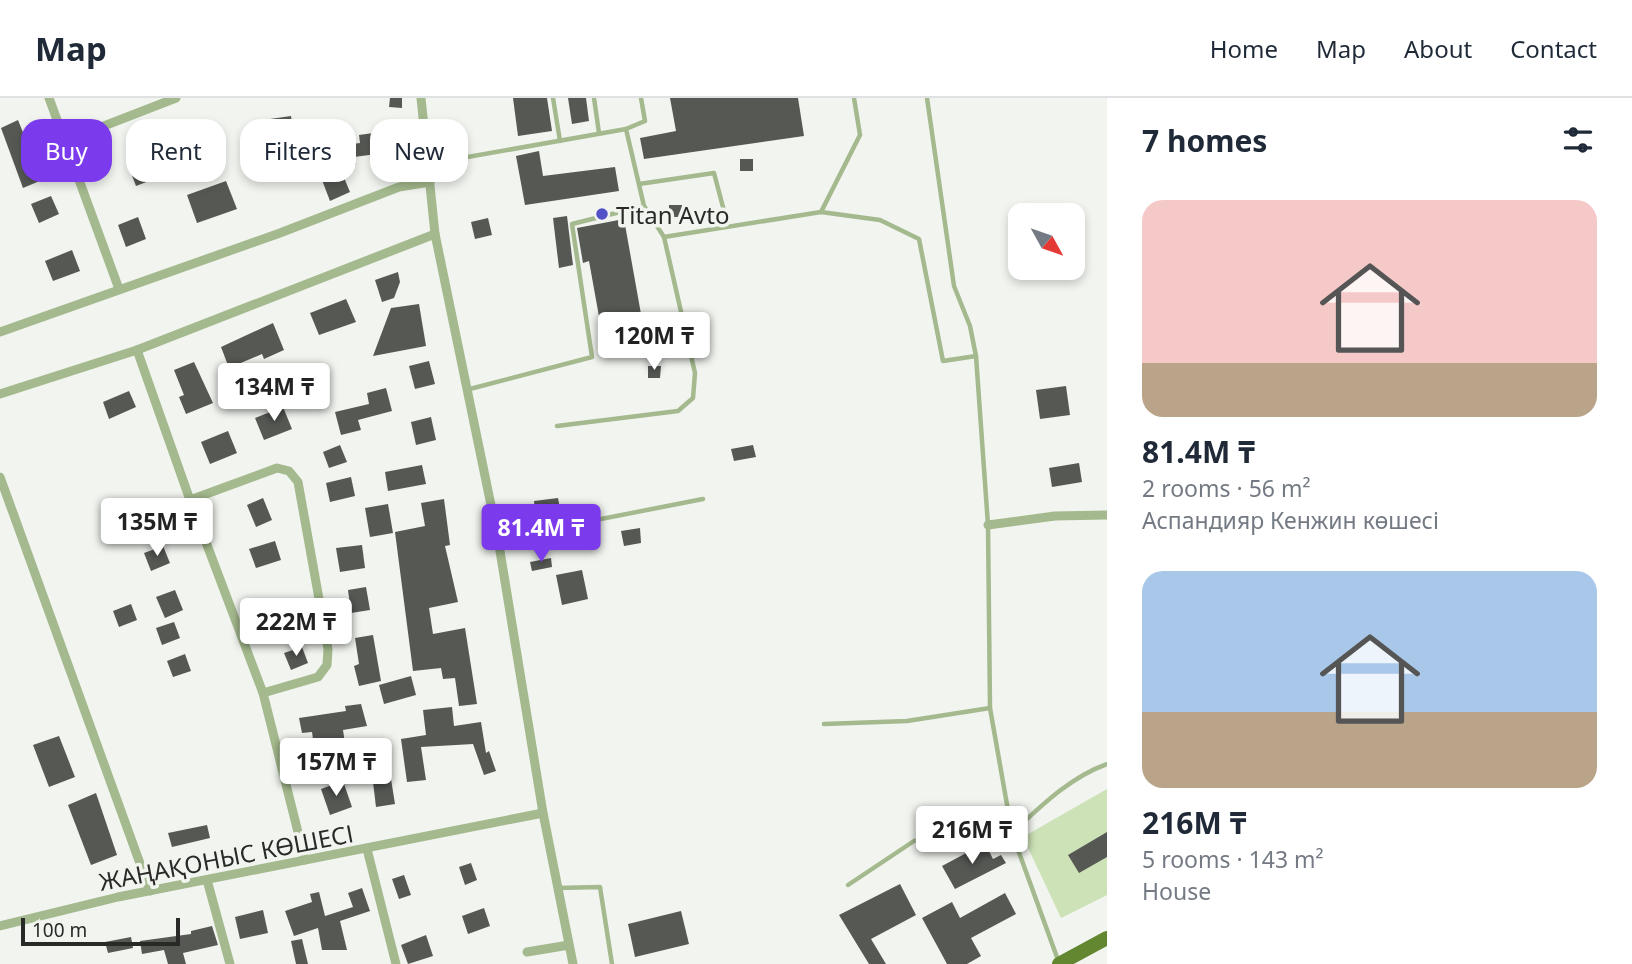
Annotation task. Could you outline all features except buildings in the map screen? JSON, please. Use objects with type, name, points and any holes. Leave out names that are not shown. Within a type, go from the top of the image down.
[{"type":"main road","points":[[1059,964],[1107,938]]},
{"type":"street","points":[[49,98],[57,119]]},
{"type":"street","points":[[112,123],[176,98]]},
{"type":"street","points":[[421,98],[423,119]]},
{"type":"street","points":[[80,182],[119,289]]},
{"type":"street","points":[[0,332],[292,229],[399,187],[430,182],[435,234],[465,390],[498,539],[543,813],[573,964]]},
{"type":"street","points":[[0,394],[137,350],[435,234]]},
{"type":"street","points":[[137,350],[263,693],[305,860]]},
{"type":"street","points":[[190,499],[277,468],[289,471],[298,482],[328,649],[327,665],[318,677],[263,693]]},
{"type":"street","points":[[0,477],[149,891]]},
{"type":"street","points":[[988,525],[1055,516],[1107,515]]},
{"type":"street","name":"ЖАҢАҚОНЫС КӨШЕСІ","points":[[0,926],[149,891],[543,813]]},
{"type":"street","points":[[367,849],[397,964]]},
{"type":"street","points":[[207,880],[230,964]]},
{"type":"street","points":[[527,952],[569,945]]},
{"type":"lane","points":[[554,98],[560,141]]},
{"type":"lane","points":[[594,98],[599,133]]},
{"type":"lane","points":[[468,157],[626,129],[645,121],[641,98]]},
{"type":"lane","points":[[821,212],[860,135],[854,98]]},
{"type":"lane","points":[[927,98],[954,286],[970,326],[975,356],[988,525],[990,708],[1012,832],[1059,964]]},
{"type":"lane","points":[[557,426],[678,411],[694,398],[695,373],[664,237],[644,206],[626,129]]},
{"type":"lane","points":[[639,184],[714,173],[728,226]]},
{"type":"lane","points":[[465,390],[592,357],[572,224],[644,206]]},
{"type":"lane","points":[[664,237],[821,212],[880,220],[919,239],[943,361],[975,356]]},
{"type":"lane","points":[[498,539],[703,499]]},
{"type":"lane","points":[[824,724],[907,721],[990,708]]},
{"type":"lane","points":[[1012,832],[1046,801],[1093,769],[1107,764]]},
{"type":"lane","points":[[848,885],[914,841],[1008,817]]},
{"type":"lane","points":[[557,888],[600,887],[612,964]]},
{"type":"green space","points":[[1107,789],[1107,895],[1061,918],[1023,837]]},
{"type":"place","name":"Titan Avto","points":[[602,214]]}]
